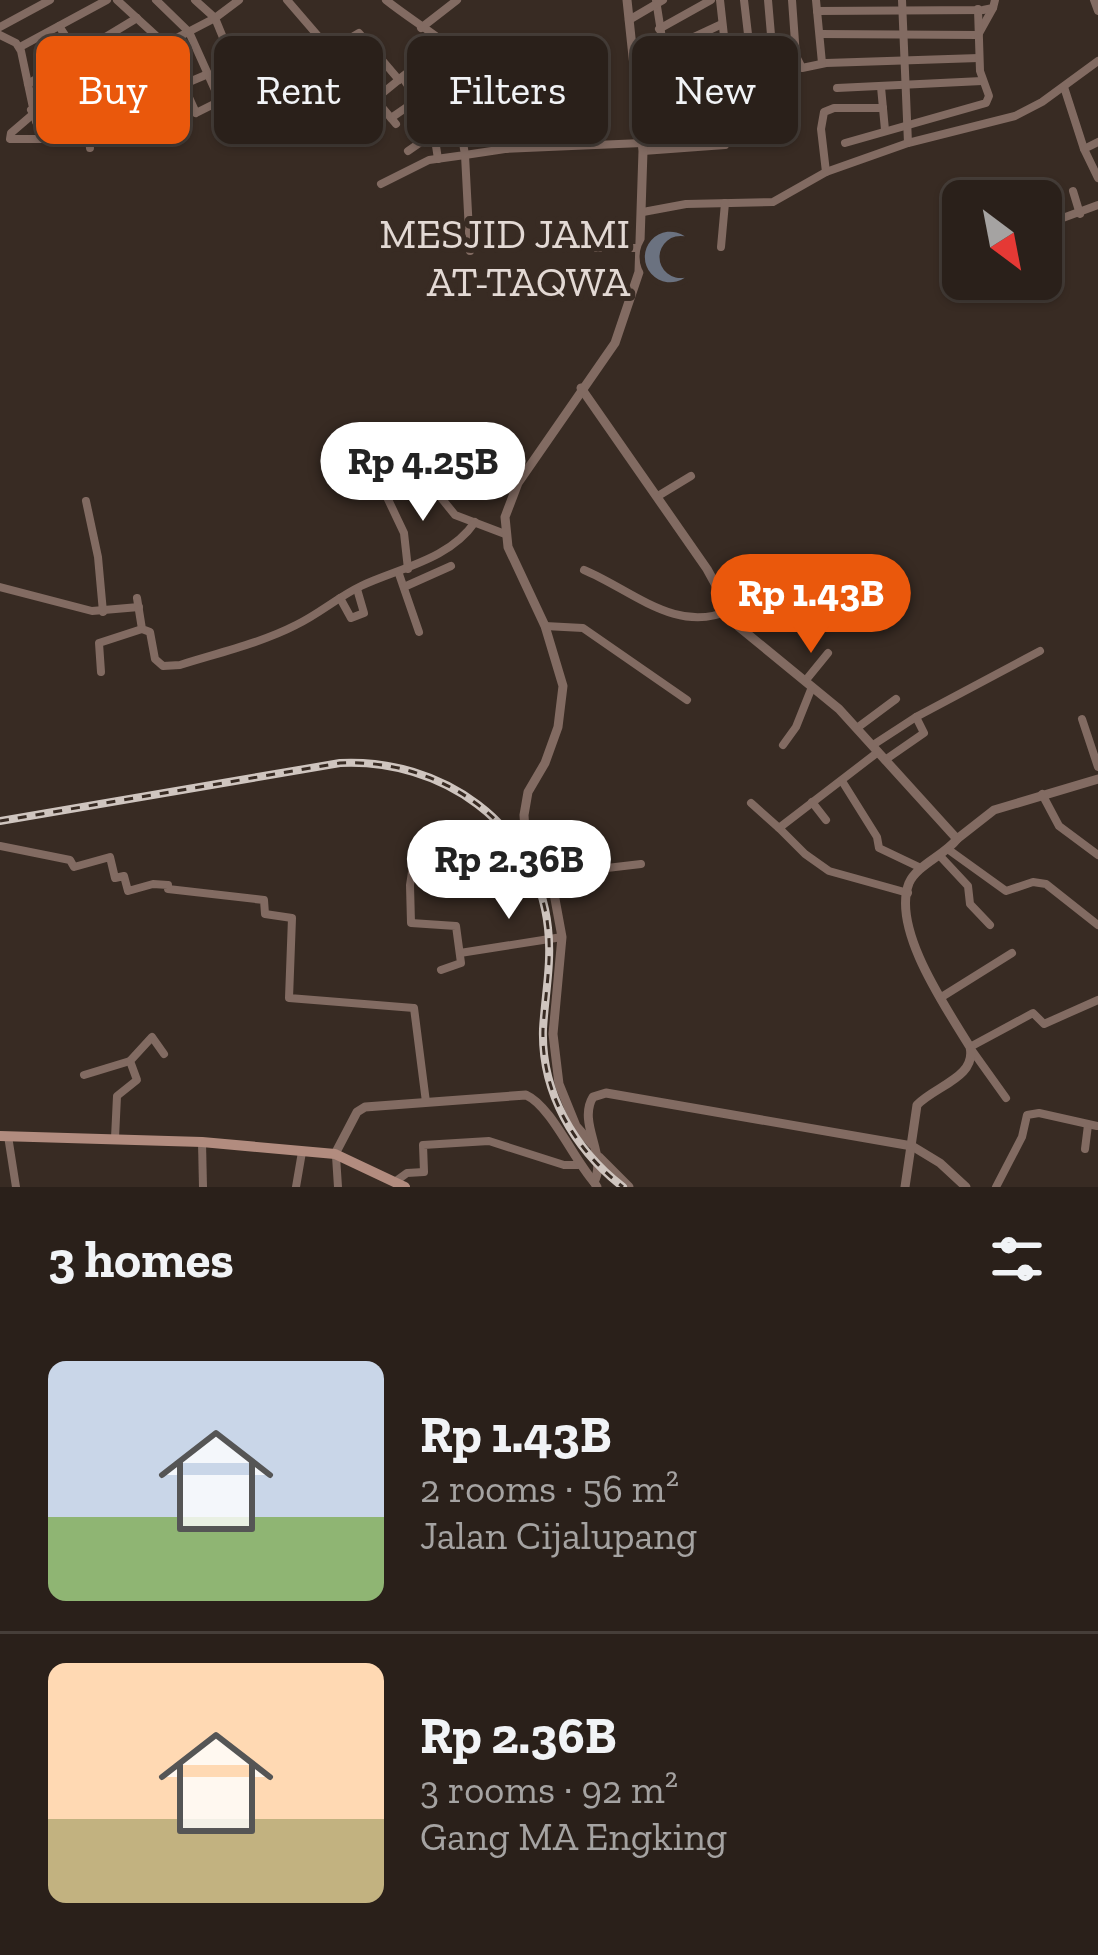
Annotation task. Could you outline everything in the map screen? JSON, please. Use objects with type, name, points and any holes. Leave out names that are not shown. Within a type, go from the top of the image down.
[{"type":"main road","points":[[4,1136],[302,1150],[335,1154],[400,1184]]},
{"type":"street","points":[[36,121],[20,47],[0,31],[50,0]]},
{"type":"street","points":[[20,47],[107,0]]},
{"type":"street","points":[[117,0],[156,36]]},
{"type":"street","points":[[156,0],[189,32],[214,88]]},
{"type":"street","points":[[195,0],[215,18],[223,36]]},
{"type":"street","points":[[177,36],[215,18],[239,0]]},
{"type":"street","points":[[287,0],[319,36]]},
{"type":"street","points":[[386,0],[434,36]]},
{"type":"street","points":[[422,28],[457,0]]},
{"type":"street","points":[[627,0],[643,147],[638,278],[618,335],[518,483],[507,509],[505,534],[545,626],[564,694],[551,749],[528,791],[524,815],[528,837],[564,916],[553,1056],[562,1098],[577,1126],[629,1187]]},
{"type":"street","points":[[659,29],[716,0],[724,36]]},
{"type":"street","points":[[744,0],[748,36]]},
{"type":"street","points":[[768,0],[771,36]]},
{"type":"street","points":[[792,0],[798,65],[980,58]]},
{"type":"street","points":[[1094,0],[1098,10]]},
{"type":"street","points":[[629,20],[658,1]]},
{"type":"street","points":[[658,1],[662,48],[667,52],[722,24]]},
{"type":"street","points":[[822,63],[816,5],[978,9],[994,4]]},
{"type":"street","points":[[978,35],[994,4]]},
{"type":"street","points":[[903,5],[908,143]]},
{"type":"street","points":[[845,142],[986,103],[978,9]]},
{"type":"street","points":[[107,36],[137,18]]},
{"type":"street","points":[[59,26],[66,36]]},
{"type":"street","points":[[820,34],[978,35]]},
{"type":"street","points":[[383,58],[407,85]]},
{"type":"street","points":[[643,212],[686,204],[773,202],[826,172],[908,143],[1015,116],[1098,62]]},
{"type":"street","points":[[190,79],[208,74]]},
{"type":"street","points":[[403,81],[407,78]]},
{"type":"street","points":[[28,84],[36,79]]},
{"type":"street","points":[[383,94],[407,79]]},
{"type":"street","points":[[837,88],[982,81]]},
{"type":"street","points":[[880,87],[885,130]]},
{"type":"street","points":[[1064,87],[1098,178]]},
{"type":"street","points":[[190,100],[196,113],[214,104]]},
{"type":"street","points":[[383,106],[394,121],[407,110]]},
{"type":"street","points":[[826,172],[821,142],[824,112],[883,108]]},
{"type":"street","points":[[36,110],[10,134],[11,140],[36,140]]},
{"type":"street","points":[[408,151],[434,133],[439,158]]},
{"type":"street","points":[[1084,149],[1098,142]]},
{"type":"street","points":[[90,144],[90,148]]},
{"type":"street","points":[[463,144],[470,251]]},
{"type":"street","points":[[506,144],[506,149]]},
{"type":"street","points":[[381,184],[439,158],[506,149],[725,145]]},
{"type":"street","points":[[1073,190],[1080,214]]},
{"type":"street","points":[[721,247],[725,203]]},
{"type":"street","points":[[1062,220],[1098,205]]},
{"type":"street","points":[[595,248],[642,248]]},
{"type":"street","points":[[581,388],[658,496],[740,627],[857,728],[957,839]]},
{"type":"street","points":[[386,470],[422,473],[453,513],[505,534]]},
{"type":"street","points":[[658,496],[691,476]]},
{"type":"street","points":[[385,493],[404,533],[404,587],[419,632]]},
{"type":"street","points":[[86,500],[103,611]]},
{"type":"street","points":[[101,672],[99,643],[142,629],[150,632],[157,663],[172,666],[295,626],[357,589],[441,552],[475,522]]},
{"type":"street","points":[[404,587],[451,566]]},
{"type":"street","points":[[584,570],[678,616],[703,620],[730,610]]},
{"type":"street","points":[[0,587],[103,611],[138,603],[142,629]]},
{"type":"street","points":[[340,598],[353,619],[365,611],[357,589]]},
{"type":"street","points":[[545,626],[583,628],[687,700]]},
{"type":"street","points":[[779,828],[878,753],[916,717],[1040,651]]},
{"type":"street","points":[[782,745],[796,727],[809,683],[828,653]]},
{"type":"street","points":[[857,728],[896,700]]},
{"type":"street","points":[[878,753],[924,733],[916,717]]},
{"type":"street","points":[[1082,718],[1098,767]]},
{"type":"street","points":[[1006,1097],[940,998],[914,943],[910,881],[994,809],[1098,779]]},
{"type":"street","points":[[842,781],[878,838],[879,848],[922,869]]},
{"type":"street","points":[[1042,794],[1065,833],[1098,855]]},
{"type":"street","points":[[751,802],[829,871],[908,893]]},
{"type":"street","points":[[812,802],[826,820]]},
{"type":"street","points":[[0,846],[71,860],[74,867],[110,857],[115,878],[124,876],[128,891],[153,884],[168,885],[168,890],[264,900],[265,914],[292,918],[289,998],[414,1008],[426,1102]]},
{"type":"street","points":[[944,853],[968,886],[970,904],[990,925]]},
{"type":"street","points":[[944,853],[1006,891],[1033,882],[1046,884],[1098,925]]},
{"type":"street","points":[[414,859],[411,922],[455,924],[461,964],[441,970]]},
{"type":"street","points":[[547,874],[641,864]]},
{"type":"street","points":[[460,953],[562,938]]},
{"type":"street","points":[[940,998],[1012,953]]},
{"type":"street","points":[[970,1048],[1033,1013],[1044,1024],[1098,1000]]},
{"type":"street","points":[[84,1075],[130,1061],[152,1037],[164,1054]]},
{"type":"street","points":[[905,1187],[917,1105],[967,1069],[970,1048]]},
{"type":"street","points":[[115,1138],[117,1096],[137,1080],[130,1061]]},
{"type":"street","points":[[338,1187],[335,1154],[361,1108],[532,1096],[596,1185],[599,1176],[588,1101],[606,1094],[912,1146],[966,1187]]},
{"type":"street","points":[[996,1187],[1020,1142],[1027,1115],[1039,1113],[1095,1125],[1085,1149]]},
{"type":"street","points":[[4,1136],[16,1187]]},
{"type":"street","points":[[400,1184],[406,1173],[424,1172],[423,1145],[489,1141],[564,1165],[578,1165]]},
{"type":"street","points":[[202,1142],[203,1187]]},
{"type":"street","points":[[296,1187],[302,1150]]},
{"type":"railway","points":[[0,821],[340,763],[377,764],[447,785],[504,828],[525,857],[540,891],[549,941],[543,1029],[548,1075],[576,1137],[623,1187]]},
{"type":"place","name":"MESJID JAMI AT-TAQWA","points":[[670,257]]}]
